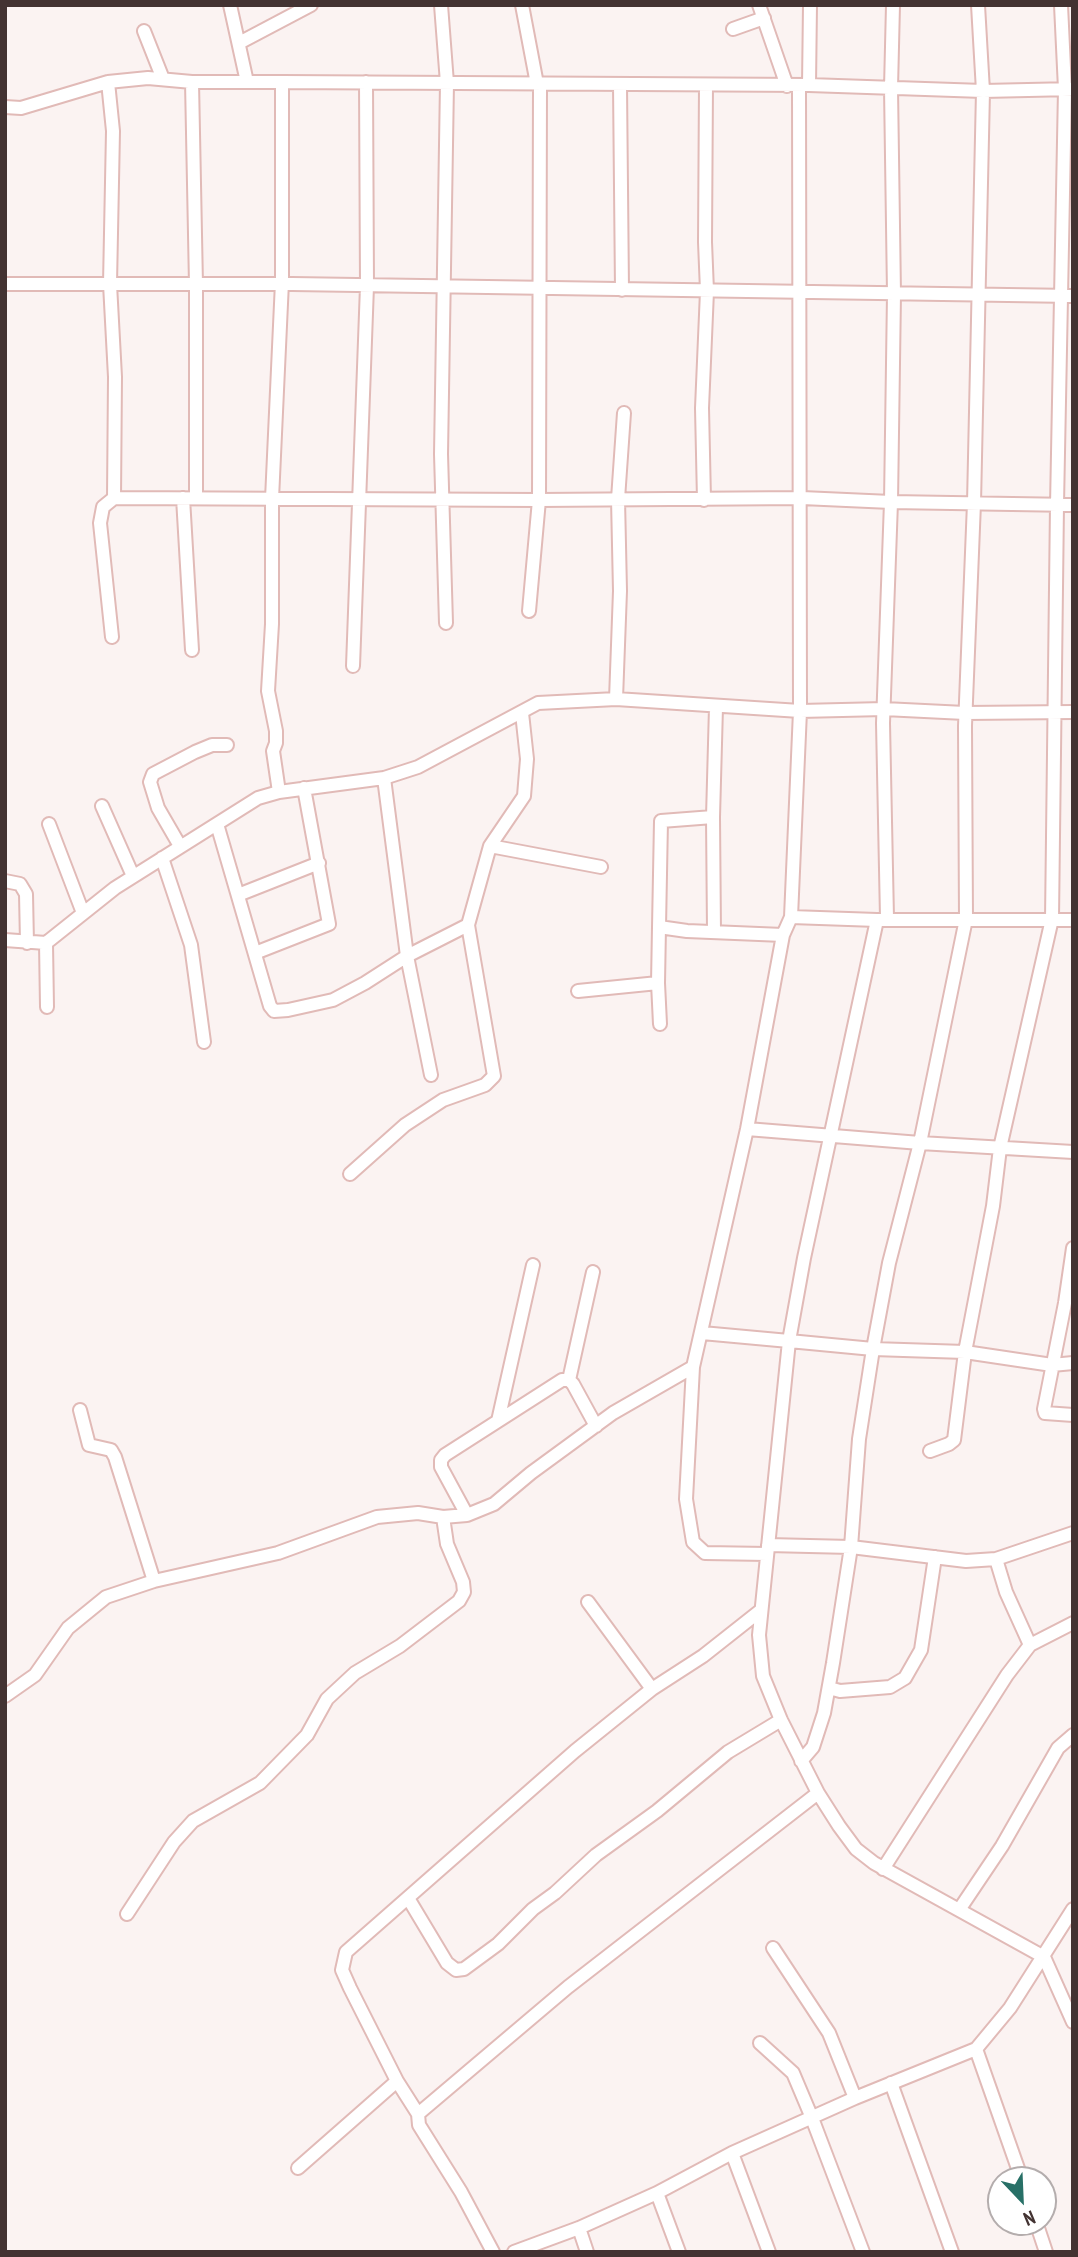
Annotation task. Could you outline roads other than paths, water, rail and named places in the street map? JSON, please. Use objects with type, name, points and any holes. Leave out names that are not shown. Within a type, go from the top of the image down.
[{"type":"street","points":[[230,5],[247,82]]},
{"type":"street","points":[[239,43],[311,5]]},
{"type":"street","points":[[441,5],[447,83],[441,500],[446,623]]},
{"type":"street","points":[[522,5],[539,84],[538,500],[529,611]]},
{"type":"street","points":[[810,5],[799,86],[802,498],[800,711],[791,917],[783,935],[747,1129],[693,1367],[686,1499],[693,1542],[705,1553],[852,1547],[966,1561],[996,1559],[1073,1533]]},
{"type":"street","points":[[893,5],[891,88],[894,294],[882,919],[830,1136],[789,1341],[759,1634],[763,1676],[780,1720],[818,1793],[856,1849],[883,1869],[1044,1957],[1073,2022]]},
{"type":"street","points":[[801,1761],[813,1747],[829,1688],[852,1547],[859,1439],[873,1349],[889,1263],[919,1143],[966,919],[965,713],[974,503],[983,91],[978,5]]},
{"type":"street","points":[[930,1451],[954,1440],[965,1352],[993,1206],[1000,1148],[1052,919],[1057,505],[1067,296],[1069,89],[1061,5]]},
{"type":"street","points":[[733,29],[762,12],[799,86]]},
{"type":"street","points":[[145,31],[163,79]]},
{"type":"street","points":[[5,107],[21,108],[108,82],[148,78],[192,82],[799,86],[983,91],[1069,89]]},
{"type":"street","points":[[108,82],[113,131],[110,284],[115,377],[114,498]]},
{"type":"street","points":[[192,82],[196,285],[189,498],[192,650]]},
{"type":"street","points":[[279,792],[273,751],[276,731],[268,691],[272,624],[272,499],[282,286],[282,82]]},
{"type":"street","points":[[353,666],[367,286],[366,82]]},
{"type":"street","points":[[620,85],[622,290]]},
{"type":"street","points":[[704,500],[702,408],[707,291],[706,85]]},
{"type":"street","points":[[5,284],[1067,296]]},
{"type":"street","points":[[616,699],[620,591],[618,499],[624,413]]},
{"type":"street","points":[[111,637],[100,523],[103,507],[114,498],[802,498],[1073,505]]},
{"type":"street","points":[[5,940],[46,943],[133,876],[258,798],[279,792],[384,778],[418,767],[538,703],[616,699],[800,711],[884,709],[965,713],[1073,712]]},
{"type":"street","points":[[714,932],[716,706]]},
{"type":"street","points":[[350,1174],[415,1119],[443,1100],[485,1085],[494,1076],[468,925],[490,846],[524,796],[527,759],[522,713]]},
{"type":"street","points":[[180,846],[158,808],[150,782],[153,775],[212,745],[227,745]]},
{"type":"street","points":[[384,778],[407,957],[430,1075]]},
{"type":"street","points":[[255,953],[329,924],[304,789]]},
{"type":"street","points":[[102,806],[133,876]]},
{"type":"street","points":[[660,1024],[658,983],[661,821],[713,817]]},
{"type":"street","points":[[49,824],[83,913]]},
{"type":"street","points":[[217,824],[270,1006],[274,1011],[333,1000],[468,925]]},
{"type":"street","points":[[490,846],[601,867]]},
{"type":"street","points":[[162,858],[191,945],[204,1042]]},
{"type":"street","points":[[238,895],[319,863]]},
{"type":"street","points":[[5,880],[20,884],[26,894],[27,943]]},
{"type":"street","points":[[791,917],[1073,920]]},
{"type":"street","points":[[659,927],[783,935]]},
{"type":"street","points":[[46,943],[47,1007]]},
{"type":"street","points":[[578,991],[658,983]]},
{"type":"street","points":[[747,1129],[1073,1152]]},
{"type":"street","points":[[1073,1248],[1069,1303],[1052,1365],[1044,1409],[1045,1413],[1073,1415]]},
{"type":"street","points":[[498,1421],[533,1265]]},
{"type":"street","points":[[593,1272],[569,1380],[596,1426]]},
{"type":"street","points":[[702,1333],[873,1349],[965,1352],[1052,1365],[1073,1363]]},
{"type":"street","points":[[5,1696],[35,1675],[68,1628],[106,1597],[154,1581],[278,1553],[377,1517],[418,1513],[443,1517],[467,1515],[494,1504],[613,1413],[693,1367]]},
{"type":"street","points":[[467,1515],[441,1467],[445,1455],[562,1380],[569,1380]]},
{"type":"street","points":[[80,1410],[89,1445],[111,1450],[116,1457],[154,1581]]},
{"type":"street","points":[[127,1914],[174,1842],[193,1821],[260,1783],[307,1735],[327,1699],[355,1673],[400,1646],[459,1601],[464,1592],[463,1582],[447,1544],[443,1517]]},
{"type":"street","points":[[829,1688],[840,1691],[890,1686],[905,1678],[921,1650],[935,1557]]},
{"type":"street","points":[[996,1559],[1006,1592],[1030,1645]]},
{"type":"street","points":[[588,1602],[652,1689]]},
{"type":"street","points":[[493,2252],[461,2192],[419,2125],[418,2114],[397,2081],[342,1970],[346,1951],[575,1751],[652,1689],[703,1656],[761,1611]]},
{"type":"street","points":[[883,1869],[1007,1675],[1030,1645],[1073,1623]]},
{"type":"street","points":[[408,1898],[447,1963],[456,1970],[464,1969],[498,1944],[533,1909],[555,1893],[596,1855],[657,1811],[729,1752],[780,1720]]},
{"type":"street","points":[[959,1910],[1002,1846],[1058,1748],[1073,1735]]},
{"type":"street","points":[[418,2114],[568,1987],[818,1793]]},
{"type":"street","points":[[514,2252],[579,2228],[657,2193],[732,2153],[855,2098],[976,2049],[1010,2008],[1073,1909]]},
{"type":"street","points":[[774,1948],[829,2033],[855,2098]]},
{"type":"street","points":[[760,2043],[793,2073],[863,2252]]},
{"type":"street","points":[[976,2049],[1017,2166]]},
{"type":"street","points":[[298,2168],[397,2081]]},
{"type":"street","points":[[891,2083],[952,2252]]},
{"type":"street","points":[[732,2153],[769,2252]]},
{"type":"street","points":[[657,2193],[679,2252]]},
{"type":"street","points":[[579,2228],[587,2252]]}]
